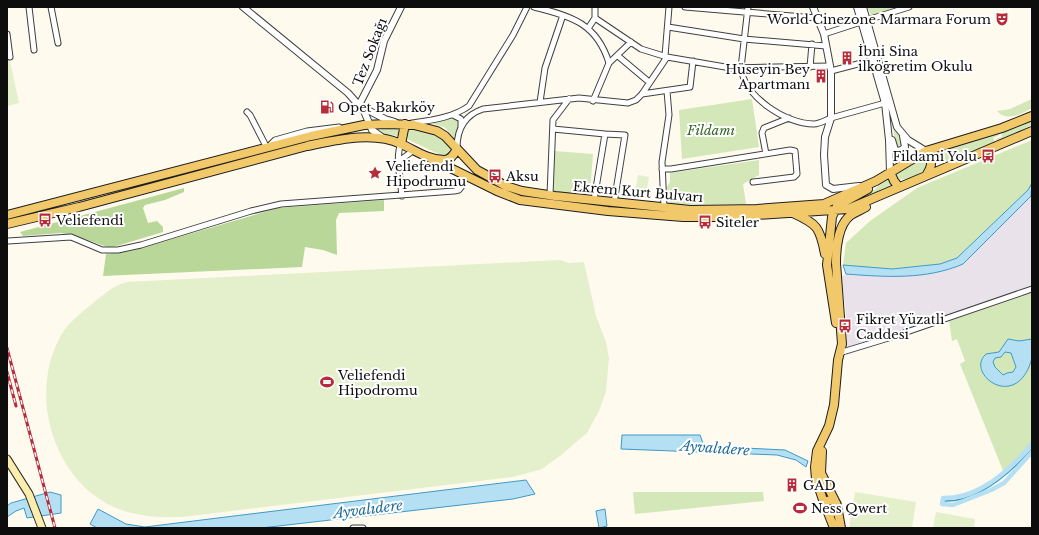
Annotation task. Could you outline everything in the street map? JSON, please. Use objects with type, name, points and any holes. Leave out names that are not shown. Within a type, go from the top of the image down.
[{"type":"main road","points":[[827,265],[829,238],[834,211],[837,206],[867,191],[872,182],[926,151],[1002,128],[1032,116]]},
{"type":"main road","name":"Ekrem Kurt Bulvarı","points":[[7,215],[267,148],[369,124],[405,124],[437,131],[477,170],[489,178],[522,191],[614,203],[690,210],[750,209],[824,204],[872,182]]},
{"type":"main road","points":[[401,144],[405,124]]},
{"type":"main road","points":[[841,528],[836,504],[821,473],[824,440],[834,405],[842,334],[836,263],[839,240],[844,224],[851,215],[899,187],[1032,131]]},
{"type":"main road","name":"Ekrem Kurt Bulvarı","points":[[7,224],[79,207],[307,146],[361,138],[388,140],[401,144],[497,191],[520,200],[570,207],[699,218],[834,211],[848,209],[888,193]]},
{"type":"main road","points":[[430,158],[448,160],[457,149]]},
{"type":"main road","points":[[926,151],[932,161],[932,165],[927,174]]},
{"type":"main road","points":[[890,172],[894,182],[899,187]]},
{"type":"main road","points":[[792,212],[810,221],[821,233],[840,353]]},
{"type":"main road","points":[[829,238],[836,237],[839,240]]},
{"type":"main road","points":[[824,440],[817,451],[815,467],[816,479],[834,528]]},
{"type":"main road","points":[[7,459],[29,494],[42,528]]},
{"type":"main road","points":[[826,508],[830,500],[836,504]]},
{"type":"street","points":[[29,7],[34,50]]},
{"type":"street","points":[[51,7],[58,43]]},
{"type":"street","points":[[243,7],[249,10],[348,93],[368,118],[372,130],[377,135],[388,140]]},
{"type":"street","name":"Tez Sokağı","points":[[359,105],[377,70],[384,41],[401,7]]},
{"type":"street","points":[[359,105],[385,119],[405,124],[452,115],[470,106],[513,35],[527,7]]},
{"type":"street","points":[[534,7],[563,15],[589,27],[604,48],[609,64]]},
{"type":"street","points":[[589,27],[595,18],[595,7]]},
{"type":"street","points":[[461,128],[472,113],[483,109],[579,98],[593,101],[628,103],[636,100],[642,94],[666,56],[669,7]]},
{"type":"street","points":[[685,7],[748,10],[816,18]]},
{"type":"street","points":[[813,7],[816,18],[824,34],[830,69],[831,118],[824,144],[826,185],[830,189],[836,190],[872,182]]},
{"type":"street","points":[[857,7],[864,21],[896,121],[903,136],[905,147],[900,151],[895,150],[887,119]]},
{"type":"street","points":[[863,7],[864,21],[885,103],[890,172]]},
{"type":"street","points":[[824,34],[909,7]]},
{"type":"street","points":[[748,10],[741,68],[742,77],[757,96],[776,113],[814,124],[885,103]]},
{"type":"street","points":[[540,102],[545,68],[563,15]]},
{"type":"street","points":[[595,18],[641,49],[666,56],[725,67],[810,67],[830,69],[873,60]]},
{"type":"street","points":[[668,27],[744,39],[826,46]]},
{"type":"street","points":[[7,34],[10,56]]},
{"type":"street","points":[[593,101],[609,64],[631,42]]},
{"type":"street","points":[[810,67],[812,44]]},
{"type":"street","points":[[618,56],[649,82]]},
{"type":"street","points":[[642,94],[690,87],[693,61]]},
{"type":"street","points":[[664,208],[662,169],[669,115],[667,91]]},
{"type":"street","points":[[550,195],[553,120],[569,99]]},
{"type":"street","points":[[470,106],[472,113]]},
{"type":"street","points":[[247,112],[267,148]]},
{"type":"street","points":[[452,115],[461,119],[457,149]]},
{"type":"street","points":[[766,154],[762,133],[764,128],[790,118]]},
{"type":"street","points":[[553,129],[625,135],[614,203]]},
{"type":"street","points":[[594,200],[605,134]]},
{"type":"street","points":[[903,136],[912,144],[926,151]]},
{"type":"street","points":[[401,144],[399,147],[399,161],[402,196]]},
{"type":"street","points":[[399,161],[414,150]]},
{"type":"street","points":[[662,169],[671,169],[790,150],[795,152],[797,174],[794,177],[753,182]]},
{"type":"street","points":[[8,241],[71,237],[102,250],[118,250],[141,245],[251,211],[281,204],[402,196],[459,190],[462,186],[462,174]]},
{"type":"street","points":[[840,353],[1032,289]]},
{"type":"street","points":[[353,528],[362,528]]},
{"type":"shaded area","points":[[1032,195],[1032,293],[847,355],[846,314],[841,277],[846,274],[884,277],[948,270],[963,264]]},
{"type":"green space","points":[[867,7],[901,7],[871,15]]},
{"type":"green space","points":[[10,61],[19,103],[7,106],[7,62]]},
{"type":"green space","name":"Fildamı","points":[[752,99],[759,147],[682,159],[679,110]]},
{"type":"green space","points":[[1032,99],[1032,108],[1024,113],[1014,116],[1005,116],[997,111],[1010,109]]},
{"type":"green space","points":[[888,103],[903,147],[897,149]]},
{"type":"green space","points":[[457,118],[460,122],[456,139],[444,127],[425,122]]},
{"type":"green space","points":[[1032,120],[1032,125],[997,141],[996,139],[1002,137],[1001,132]]},
{"type":"green space","points":[[401,126],[398,136],[381,133],[378,130]]},
{"type":"green space","points":[[410,128],[442,137],[453,149],[453,152],[445,157],[407,139],[405,137],[406,129]]},
{"type":"green space","points":[[999,133],[999,135],[993,138],[995,142],[939,164],[935,153]]},
{"type":"green space","points":[[1032,140],[1032,183],[1028,190],[957,258],[940,264],[892,269],[843,265],[846,243],[870,221],[917,188]]},
{"type":"green space","points":[[554,151],[593,154],[590,192],[585,194],[551,192]]},
{"type":"green space","points":[[921,159],[927,160],[928,166],[926,168],[909,178],[897,178],[897,173]]},
{"type":"green space","points":[[759,160],[759,175],[743,184],[746,204],[670,205],[667,187],[670,182],[670,173]]},
{"type":"green space","points":[[638,175],[649,177],[646,195],[635,193]]},
{"type":"green space","points":[[888,178],[894,186],[858,203],[840,207],[873,191]]},
{"type":"green space","points":[[184,188],[184,192],[165,200],[145,205],[143,208],[148,223],[157,221],[163,227],[163,232],[110,248],[76,236],[61,233],[23,236],[20,232]]},
{"type":"green space","points":[[384,200],[384,211],[339,213],[336,220],[337,255],[323,250],[305,247],[302,267],[103,276],[106,254],[131,251],[278,208]]},
{"type":"green space","name":"Veliefendi Hipodromu","points":[[560,260],[569,263],[584,262],[596,316],[606,342],[609,358],[606,391],[600,409],[587,433],[542,469],[513,477],[182,517],[159,517],[125,511],[95,496],[78,480],[65,462],[55,441],[48,418],[46,395],[48,372],[54,350],[65,329],[72,321],[106,293],[121,284],[127,282]]},
{"type":"green space","points":[[1032,293],[1032,444],[1004,473],[960,364],[965,361],[957,339],[952,341],[949,321]]},
{"type":"green space","points":[[633,492],[763,492],[764,501],[635,514]]},
{"type":"green space","points":[[855,492],[916,502],[912,528],[849,528]]},
{"type":"green space","points":[[936,512],[975,519],[974,528],[933,528]]},
{"type":"water","points":[[1032,183],[1031,196],[963,264],[935,273],[920,275],[876,276],[846,274],[843,265],[892,269],[940,264],[957,258],[1028,190]]},
{"type":"water","points":[[1008,339],[1019,341],[1032,339],[1032,358],[1025,375],[1015,384],[1005,386],[995,384],[987,378],[982,371],[981,362],[986,354],[999,352]],"holes":[[[1005,352],[1011,353],[1016,367],[1013,372],[1003,375],[995,367],[993,362],[995,358],[1001,357]]]},
{"type":"water","points":[[622,435],[700,435],[704,446],[785,450],[808,461],[806,467],[796,460],[777,455],[621,449]]},
{"type":"water","points":[[526,480],[535,494],[513,499],[261,528],[97,528],[90,524],[98,509],[126,524],[145,527]]},
{"type":"water","points":[[50,492],[61,495],[61,513],[27,518],[24,508],[7,517],[7,506],[11,503]]},
{"type":"water","points":[[605,509],[607,526],[599,528],[596,511]]},
{"type":"waterway","name":"Ayvalıdere","points":[[1032,444],[1024,454],[993,481],[969,494],[943,498],[942,504],[953,505],[991,490],[1004,483],[1032,452]]},
{"type":"waterway","name":"Ayvalıdere","points":[[943,501],[968,497],[981,491],[1004,476],[1032,449]]},
{"type":"railway","points":[[7,348],[55,528]]},
{"type":"railway","points":[[7,372],[16,406]]},
{"type":"place","name":"World Cinezone Marmara Forum","points":[[1002,19]]},
{"type":"place","name":"İbni Sina ilköğretim Okulu","points":[[847,58]]},
{"type":"place","name":"Hüseyin Bey Apartmanı","points":[[821,76]]},
{"type":"place","name":"Opet Bakırköy","points":[[327,107]]},
{"type":"place","name":"Fildami Yolu","points":[[988,156]]},
{"type":"place","name":"Veliefendi Hipodrumu","points":[[375,173]]},
{"type":"place","name":"Aksu","points":[[495,176]]},
{"type":"place","name":"Veliefendi","points":[[45,220]]},
{"type":"place","name":"Siteler","points":[[705,222]]},
{"type":"place","name":"Fikret Yüzatli Caddesi","points":[[845,326]]},
{"type":"place","name":"Veliefendi Hipodromu","points":[[327,382]]},
{"type":"place","name":"GAD","points":[[792,485]]},
{"type":"place","name":"Ness Qwert","points":[[800,508]]}]
